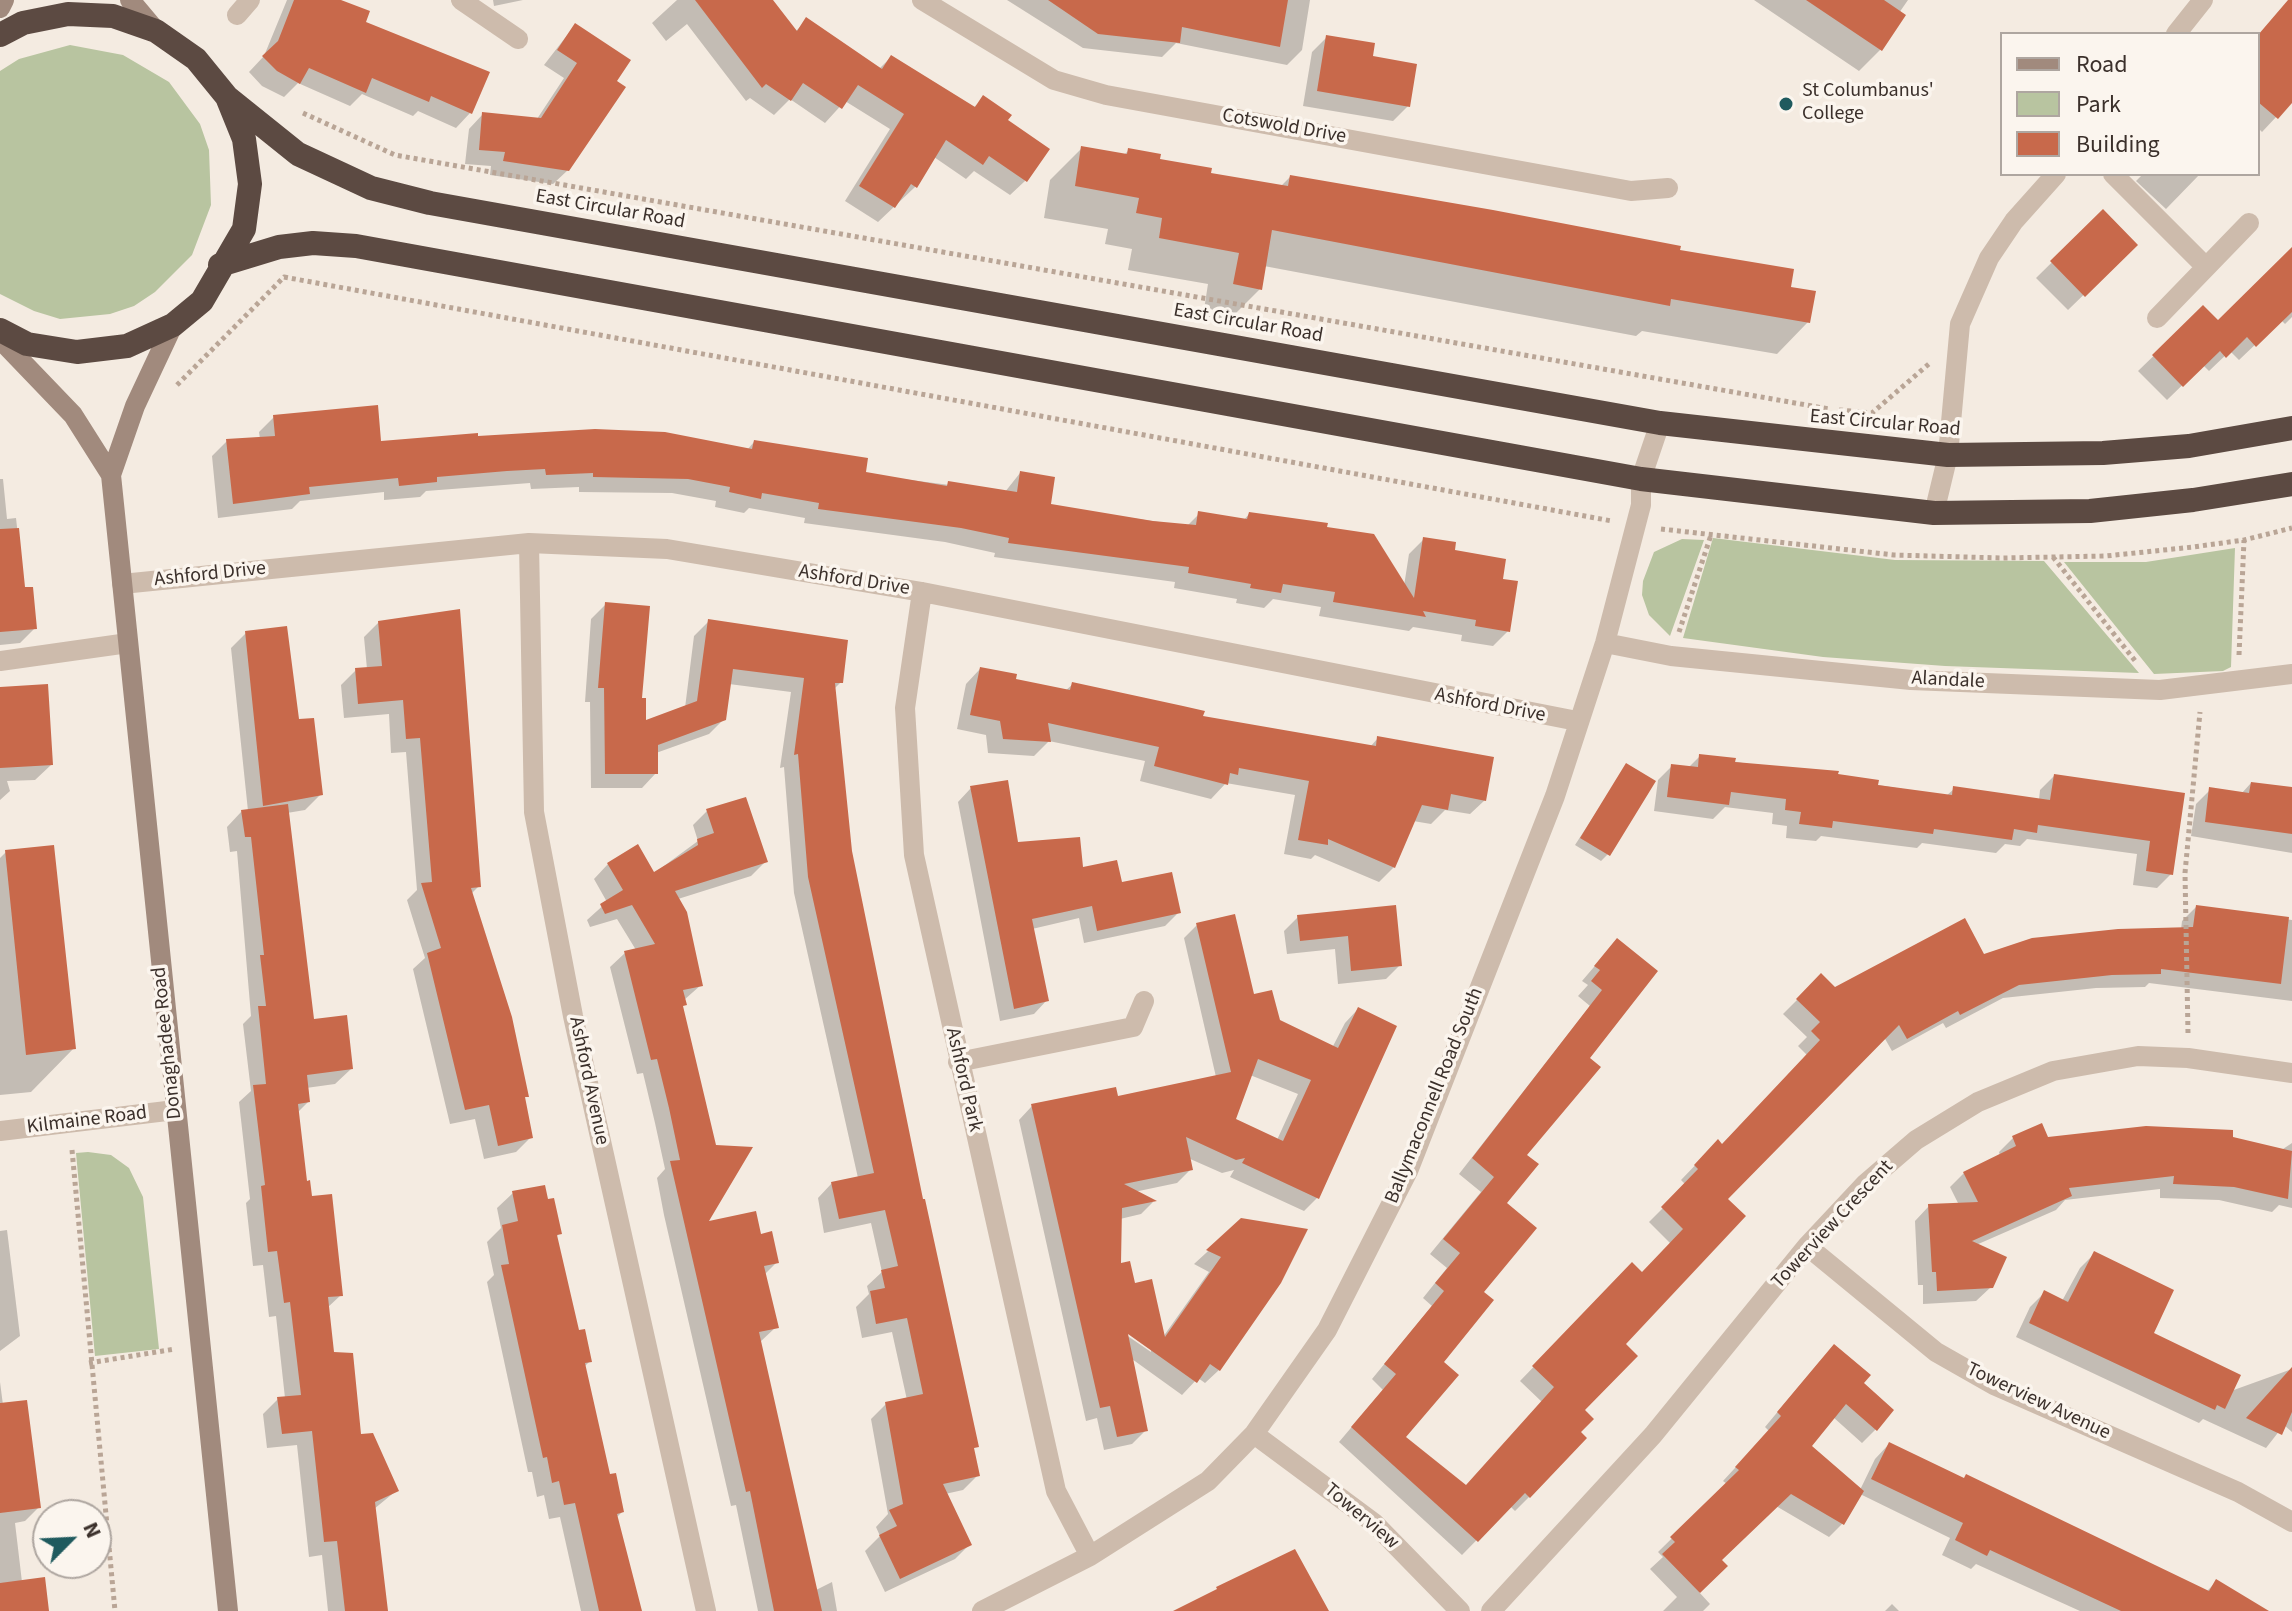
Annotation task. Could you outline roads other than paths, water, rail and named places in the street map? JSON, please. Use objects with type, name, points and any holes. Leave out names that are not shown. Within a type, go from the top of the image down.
[{"type":"highway","points":[[0,35],[23,23],[68,14],[113,16],[156,31],[196,59],[227,97],[244,139],[250,184],[244,229],[220,265],[202,301],[173,325],[127,346],[77,352],[27,344],[0,330]]},
{"type":"highway","name":"East Circular Road","points":[[227,97],[298,154],[371,188],[430,203],[1660,423],[1948,455],[2103,453],[2189,446],[2292,428]]},
{"type":"highway","points":[[220,265],[279,247],[313,243],[356,246],[1641,479],[1934,513],[2090,511],[2193,500],[2292,484]]},
{"type":"main road","points":[[0,8],[4,0]]},
{"type":"main road","points":[[130,0],[156,31]]},
{"type":"main road","name":"Donaghadee Road","points":[[173,325],[135,406],[111,475],[228,1611]]},
{"type":"main road","name":"Donaghadee Road","points":[[0,339],[73,415],[111,475]]},
{"type":"street","points":[[461,0],[518,39]]},
{"type":"street","name":"Cotswold Drive","points":[[922,0],[1054,80],[1106,95],[1631,191],[1668,188]]},
{"type":"street","points":[[2178,32],[2203,0]]},
{"type":"street","points":[[1934,513],[1948,455],[1960,324],[1989,258],[2014,221],[2054,176]]},
{"type":"street","points":[[2115,176],[2206,267]]},
{"type":"street","points":[[2157,318],[2249,223]]},
{"type":"street","name":"Ballymaconnell Road South","points":[[982,1611],[1090,1556],[1208,1481],[1254,1434],[1327,1330],[1408,1171],[1555,796],[1605,643],[1641,505],[1641,479],[1660,423]]},
{"type":"street","name":"Ashford Drive","points":[[122,584],[529,543],[667,549],[922,592],[1577,721]]},
{"type":"street","name":"Ashford Avenue","points":[[529,543],[534,812],[573,1016],[706,1611]]},
{"type":"street","name":"Ashford Park","points":[[922,592],[905,708],[914,855],[1056,1491],[1090,1556]]},
{"type":"street","points":[[0,661],[128,643]]},
{"type":"street","name":"Alandale","points":[[1605,643],[1671,656],[1911,680],[2160,690],[2201,688],[2292,674]]},
{"type":"street","points":[[958,1062],[1133,1027],[1144,1001]]},
{"type":"street","name":"Towerview Crescent","points":[[1491,1611],[1653,1435],[1807,1246],[1865,1184],[1916,1140],[1978,1102],[2053,1071],[2138,1056],[2188,1058],[2292,1073]]},
{"type":"street","name":"Kilmaine Road","points":[[0,1131],[175,1110]]},
{"type":"street","name":"Towerview Avenue","points":[[1807,1246],[1948,1359],[1994,1385],[2238,1492],[2292,1522]]},
{"type":"street","name":"Towerview","points":[[1254,1434],[1374,1523],[1460,1611]]},
{"type":"place","name":"St Columbanus' College","points":[[1786,104]]}]
